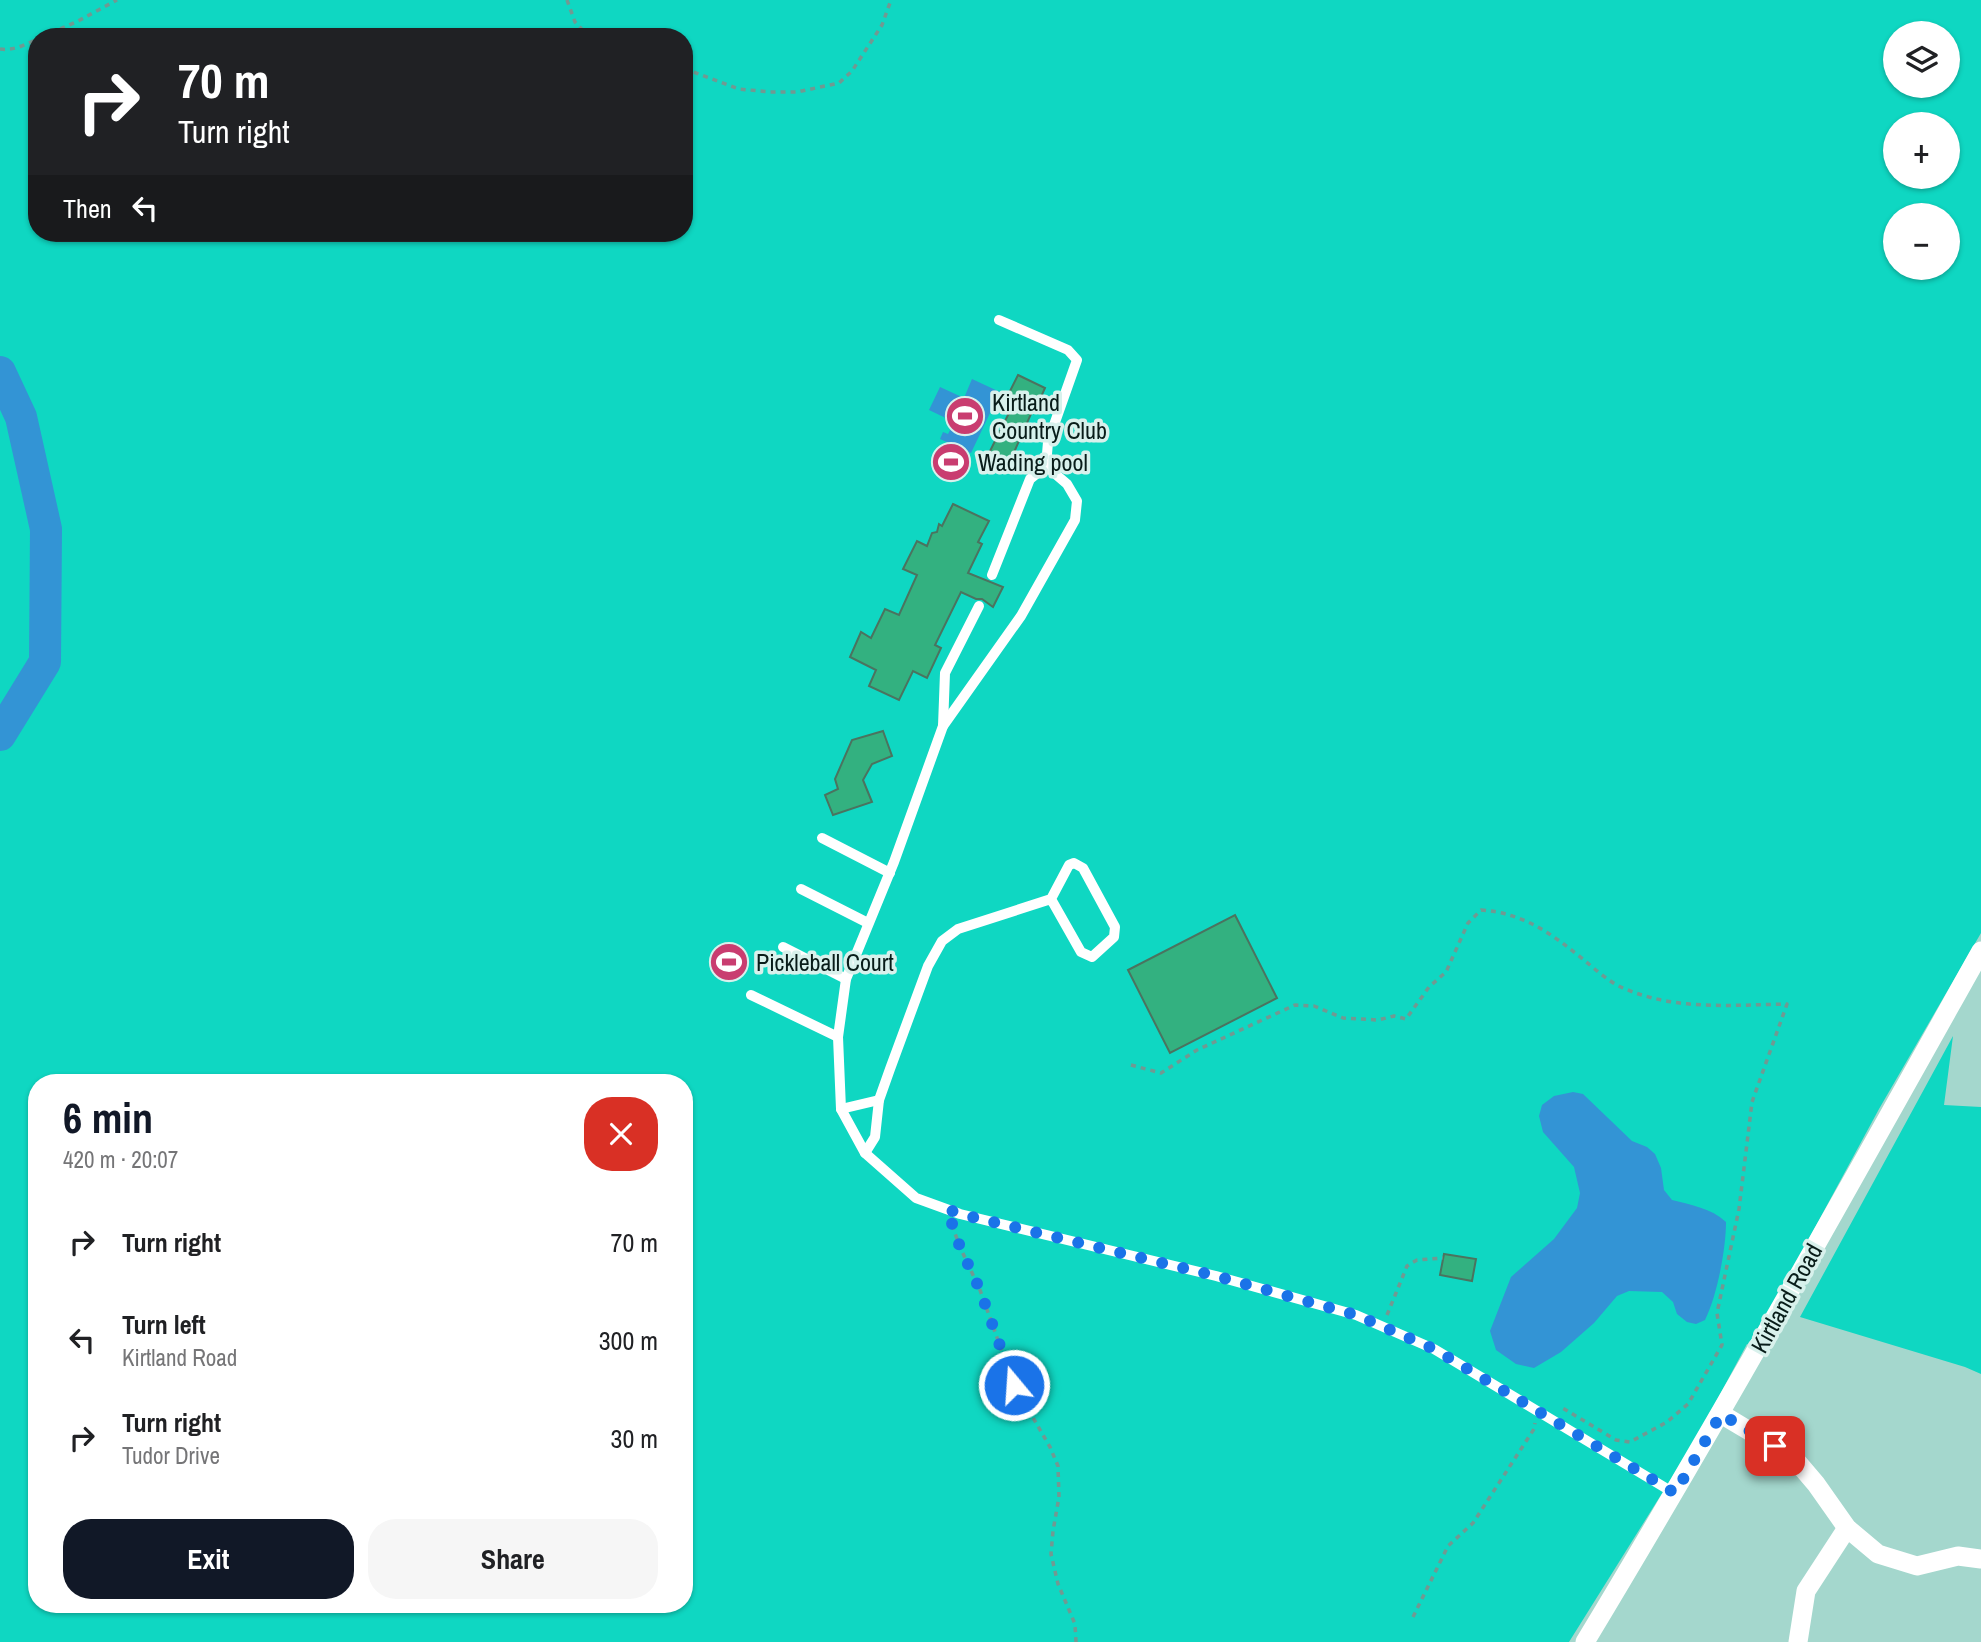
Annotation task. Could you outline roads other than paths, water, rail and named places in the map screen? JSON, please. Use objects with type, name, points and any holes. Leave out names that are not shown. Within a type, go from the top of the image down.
[{"type":"street","name":"Kirtland Road","points":[[1585,1642],[1721,1414],[1981,951]]},
{"type":"street","points":[[1721,1414],[1793,1457],[1847,1528],[1878,1554],[1917,1566],[1958,1556],[1981,1559]]},
{"type":"street","points":[[1798,1642],[1806,1591],[1847,1528]]},
{"type":"lane","points":[[992,575],[1030,479],[1046,466],[1048,442],[1077,360],[1068,350],[999,320]]},
{"type":"lane","points":[[1046,466],[1067,484],[1077,501],[1075,520],[1021,616],[943,726],[890,873],[846,979],[838,1037],[841,1109],[865,1153],[916,1198],[960,1214],[1216,1276],[1356,1315],[1434,1349],[1675,1493]]},
{"type":"lane","points":[[943,726],[945,673],[979,606]]},
{"type":"lane","points":[[822,838],[890,873]]},
{"type":"lane","points":[[865,1153],[875,1137],[879,1100],[928,966],[942,941],[958,929],[1051,899],[1069,865],[1074,863],[1083,868],[1115,927],[1114,937],[1092,957],[1080,952],[1051,899]]},
{"type":"lane","points":[[801,889],[868,923]]},
{"type":"lane","points":[[783,947],[846,979]]},
{"type":"lane","points":[[751,995],[838,1037]]},
{"type":"lane","points":[[841,1109],[879,1100]]},
{"type":"water","name":"Kirtland Country Club","points":[[972,379],[1000,392],[971,453],[940,439],[943,432],[948,434],[954,422],[929,410],[940,387],[964,398]]},
{"type":"water","name":"Wading pool","points":[[940,452],[965,463],[961,473],[936,461]]},
{"type":"water","points":[[1573,1092],[1583,1094],[1632,1141],[1647,1147],[1655,1154],[1661,1168],[1664,1190],[1672,1200],[1707,1210],[1726,1222],[1724,1245],[1717,1286],[1705,1320],[1696,1324],[1687,1322],[1677,1314],[1673,1302],[1662,1292],[1629,1291],[1617,1296],[1594,1323],[1561,1352],[1534,1368],[1516,1364],[1496,1350],[1490,1331],[1511,1277],[1554,1239],[1577,1208],[1580,1193],[1574,1167],[1543,1132],[1539,1116],[1542,1105],[1554,1096]]},
{"type":"waterway","points":[[0,372],[21,417],[46,529],[45,662],[0,735]]},
{"type":"place","name":"Kirtland Country Club","points":[[965,416]]},
{"type":"place","name":"Wading pool","points":[[951,462]]},
{"type":"place","name":"Pickleball Court","points":[[729,962]]}]
